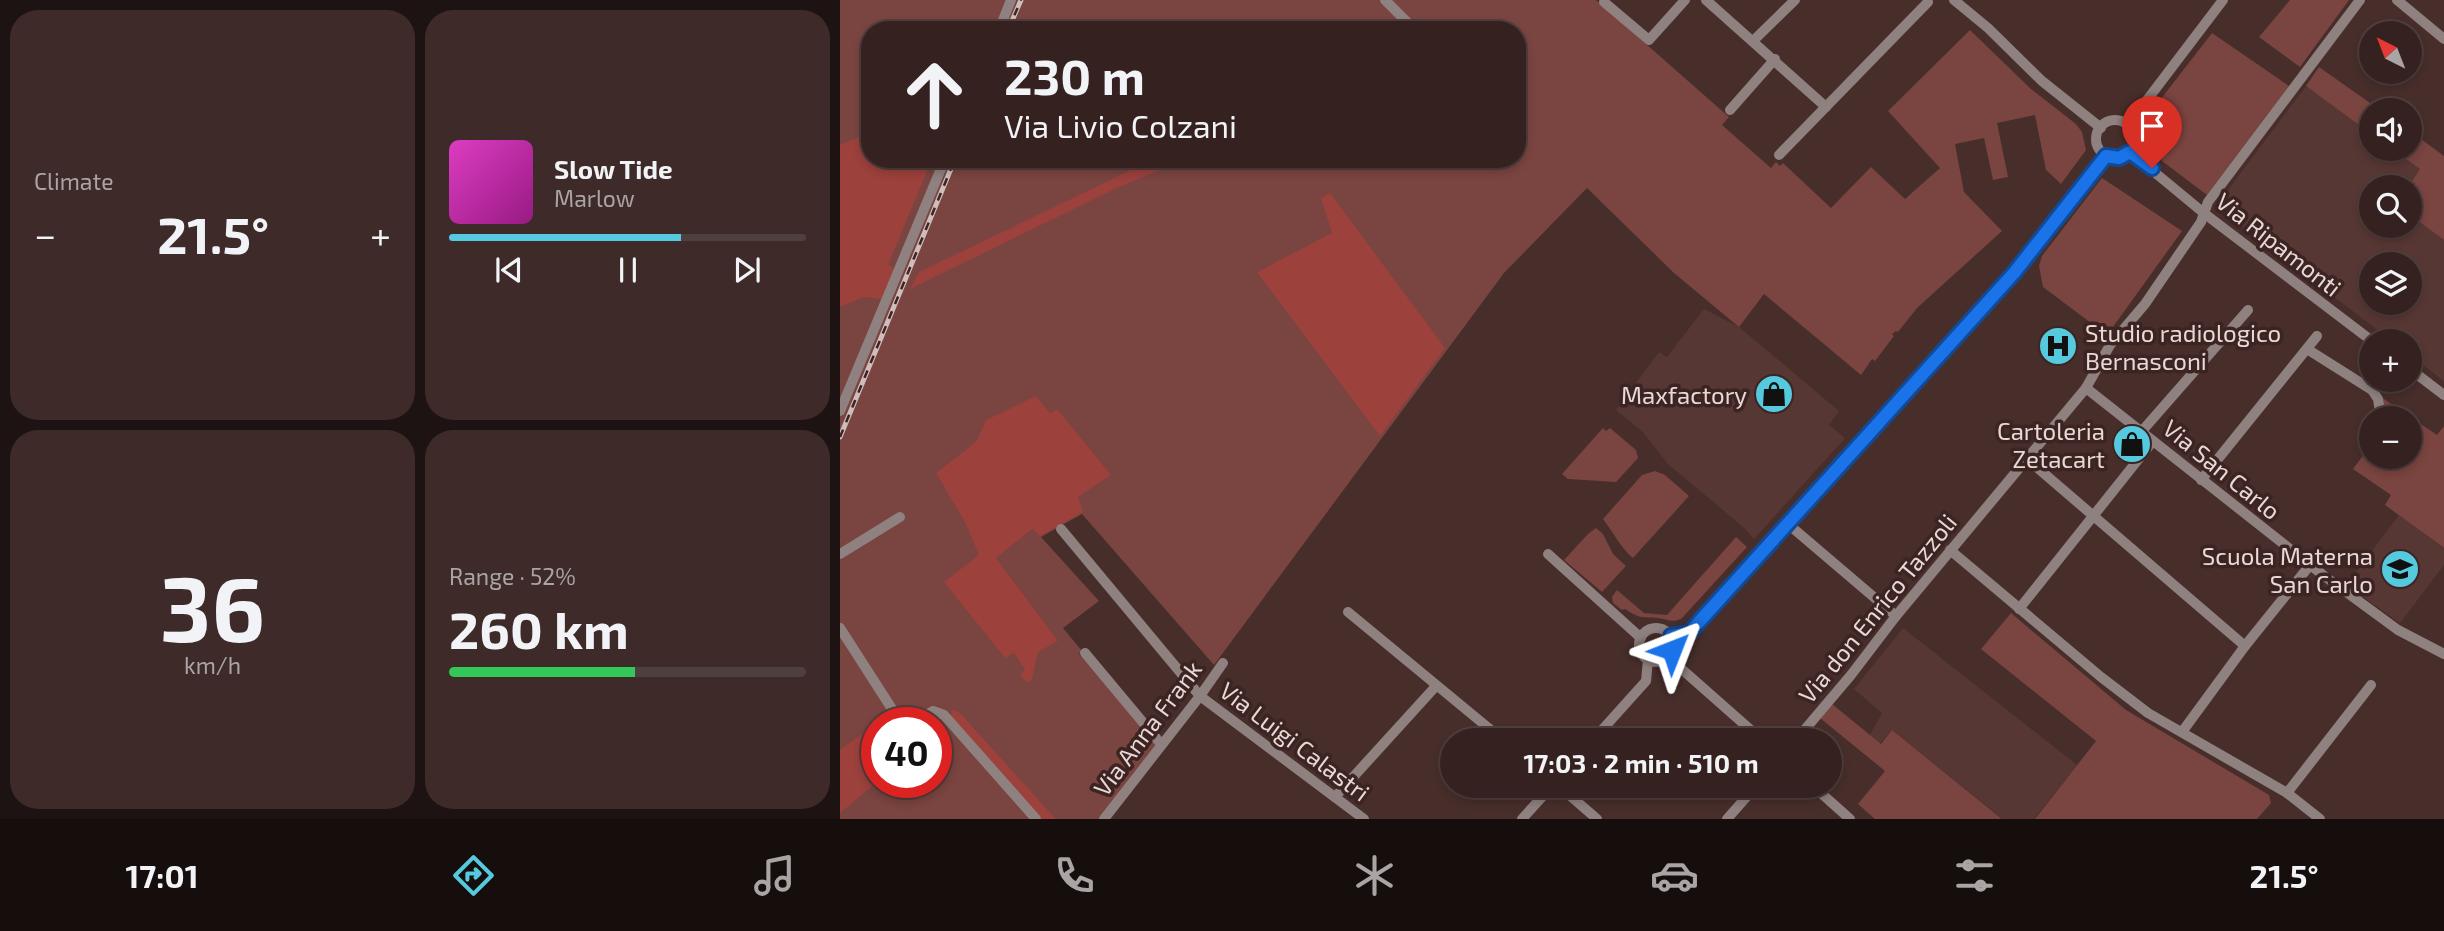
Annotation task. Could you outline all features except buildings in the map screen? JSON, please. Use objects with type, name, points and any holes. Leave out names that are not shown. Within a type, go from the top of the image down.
[{"type":"street","points":[[1003,21],[1011,0]]},
{"type":"street","points":[[1385,0],[1406,21]]},
{"type":"street","points":[[1604,2],[1649,40],[1685,0]]},
{"type":"street","points":[[1706,0],[1826,107]]},
{"type":"street","points":[[1754,40],[1795,0]]},
{"type":"street","points":[[1954,0],[1988,28],[2042,81],[2101,128]]},
{"type":"street","points":[[2125,123],[2144,104],[2224,0]]},
{"type":"street","points":[[2086,388],[2109,345],[2145,303],[2205,214],[2208,202],[2360,0]]},
{"type":"street","points":[[2397,0],[2444,39]]},
{"type":"street","points":[[1779,155],[1928,2]]},
{"type":"street","points":[[1730,110],[1775,59]]},
{"type":"street","points":[[2112,121],[2125,123],[2133,133],[2130,152],[2119,158],[2106,156],[2101,152],[2097,140],[2101,128],[2112,121]]},
{"type":"street","name":"Via Ripamonti","points":[[2130,152],[2205,214],[2359,331]]},
{"type":"street","points":[[1671,636],[1689,633],[1886,416],[2024,261],[2106,156]]},
{"type":"street","points":[[840,411],[941,168]]},
{"type":"street","points":[[2142,431],[2248,310]]},
{"type":"street","points":[[2201,480],[2317,336]]},
{"type":"street","points":[[2307,348],[2372,390],[2380,406]]},
{"type":"street","points":[[2422,378],[2444,395]]},
{"type":"street","name":"Via San Carlo","points":[[2086,388],[2310,565],[2398,630],[2444,654]]},
{"type":"street","name":"Via don Enrico Tazzoli","points":[[1806,728],[2086,388]]},
{"type":"street","points":[[2019,608],[2153,441]]},
{"type":"street","points":[[2026,458],[2245,646]]},
{"type":"street","points":[[840,554],[900,517]]},
{"type":"street","points":[[1788,524],[1896,616]]},
{"type":"street","name":"Via Luigi Calastri","points":[[1061,529],[1200,696],[1364,819]]},
{"type":"street","points":[[1951,550],[2138,706],[2287,793],[2320,819]]},
{"type":"street","points":[[1548,554],[1641,638]]},
{"type":"street","points":[[2182,732],[2245,646],[2310,565]]},
{"type":"street","points":[[1348,612],[1488,728]]},
{"type":"street","points":[[840,628],[891,707]]},
{"type":"street","points":[[1655,628],[1666,631],[1671,636],[1673,647],[1668,657],[1659,662],[1648,660],[1640,652],[1641,638],[1648,630],[1655,628]]},
{"type":"street","points":[[1085,653],[1161,744]]},
{"type":"street","points":[[1668,657],[1748,728]]},
{"type":"street","points":[[1604,728],[1646,681],[1648,660]]},
{"type":"street","name":"Via Anna Frank","points":[[1104,819],[1223,663]]},
{"type":"street","points":[[1335,797],[1436,685]]},
{"type":"street","points":[[2287,793],[2371,685]]},
{"type":"street","points":[[952,724],[1036,819]]},
{"type":"street","points":[[1522,819],[1541,798]]},
{"type":"street","points":[[1573,798],[1597,819]]},
{"type":"street","points":[[1727,819],[1745,798]]},
{"type":"street","points":[[1826,798],[1850,819]]},
{"type":"shaded area","points":[[840,0],[1596,0],[1729,117],[1722,125],[1771,168],[1776,162],[1780,166],[1783,163],[1831,208],[1871,167],[1905,199],[1940,168],[1888,111],[1970,30],[2031,89],[2076,124],[2082,132],[2086,150],[2061,184],[2046,170],[2035,115],[1997,123],[2008,177],[1993,180],[1984,138],[1955,144],[1964,192],[2002,231],[1917,308],[1898,332],[1892,334],[1894,336],[1861,375],[1764,294],[1739,327],[1674,273],[1587,188],[1504,273],[1214,665],[1082,514],[1041,537],[1099,601],[1063,628],[1082,651],[1079,654],[1157,745],[1101,819],[840,819]]},
{"type":"shaded area","points":[[2290,0],[2349,0],[2300,67],[2259,37]]},
{"type":"shaded area","points":[[2212,33],[2289,86],[2207,195],[2162,161],[2156,145],[2154,125],[2157,104]]},
{"type":"shaded area","points":[[2319,67],[2363,98],[2359,98],[2359,125],[2306,86]]},
{"type":"shaded area","points":[[2306,86],[2359,125],[2359,161],[2409,161],[2420,169],[2416,175],[2359,175],[2359,238],[2422,238],[2422,224],[2444,240],[2444,381],[2422,364],[2422,329],[2376,329],[2222,211],[2222,198]]},
{"type":"shaded area","points":[[861,136],[861,168],[928,168],[888,265],[894,268],[881,299],[864,297],[840,307],[840,145]]},
{"type":"shaded area","points":[[2422,140],[2444,156],[2444,240],[2422,224],[2422,175],[2416,175],[2420,169],[2409,161],[2422,161]]},
{"type":"shaded area","points":[[1135,168],[1164,168],[1119,187],[910,289],[919,272]]},
{"type":"shaded area","points":[[2102,178],[2182,231],[2105,338],[2091,323],[2043,287],[2039,266],[2042,256]]},
{"type":"shaded area","points":[[1330,193],[1445,348],[1380,436],[1257,272],[1332,233],[1321,198]]},
{"type":"shaded area","points":[[1978,300],[1983,300],[1906,387],[1903,384]]},
{"type":"shaded area","points":[[1704,309],[1739,327],[1839,411],[1829,425],[1845,438],[1754,539],[1667,463],[1643,432],[1616,410],[1659,352],[1667,357]]},
{"type":"shaded area","points":[[1036,396],[1050,413],[1057,409],[1111,475],[1078,497],[1083,512],[1040,536],[1032,529],[996,558],[1058,641],[1038,652],[1029,683],[1020,676],[1025,669],[1014,653],[1005,658],[944,582],[979,555],[966,524],[936,473],[976,442],[986,420]]},
{"type":"shaded area","points":[[2381,397],[2394,406],[2382,406]]},
{"type":"shaded area","points":[[2422,425],[2437,435],[2444,426],[2444,548],[2385,505],[2391,495],[2353,469],[2359,461],[2359,469],[2422,469]]},
{"type":"shaded area","points":[[1603,428],[1606,431],[1610,428],[1636,450],[1638,458],[1616,482],[1568,479],[1562,474]]},
{"type":"shaded area","points":[[1655,471],[1665,475],[1689,496],[1633,558],[1603,519],[1642,475]]},
{"type":"shaded area","name":"Scuola Materna San Carlo","points":[[2399,515],[2444,549],[2444,565],[2400,623],[2346,585]]},
{"type":"shaded area","points":[[1596,528],[1603,534],[1613,554],[1626,566],[1602,592],[1564,560]]},
{"type":"shaded area","points":[[1736,537],[1747,547],[1681,619],[1672,621],[1641,617],[1622,610],[1613,603],[1612,597],[1617,590],[1644,613],[1667,615]]},
{"type":"shaded area","points":[[2011,613],[2126,710],[2269,795],[2271,803],[2257,819],[2035,819],[2096,741],[1981,649]]},
{"type":"shaded area","points":[[1903,628],[2077,765],[2034,819],[2003,819],[1892,730],[1880,743],[1870,735],[1882,713],[1854,689]]},
{"type":"shaded area","points":[[1832,704],[1881,744],[1892,730],[2002,819],[1875,819],[1858,804],[1885,771],[1842,736],[1842,728],[1832,728],[1820,718]]},
{"type":"shaded area","points":[[953,710],[959,712],[1056,819],[1040,819],[952,720]]},
{"type":"shaded area","points":[[861,735],[861,795],[840,813],[840,750]]},
{"type":"railway","points":[[1012,21],[1021,0]]},
{"type":"railway","points":[[840,437],[951,168]]},
{"type":"place","name":"Studio radiologico Bernasconi","points":[[2058,346]]},
{"type":"place","name":"Maxfactory","points":[[1774,394]]},
{"type":"place","name":"Cartoleria Zetacart","points":[[2132,444]]},
{"type":"place","name":"Scuola Materna San Carlo","points":[[2400,569]]},
{"type":"route","points":[[1672,650],[1671,636],[1689,633],[2014,273],[2106,156],[2119,158],[2130,152],[2152,168]]}]
